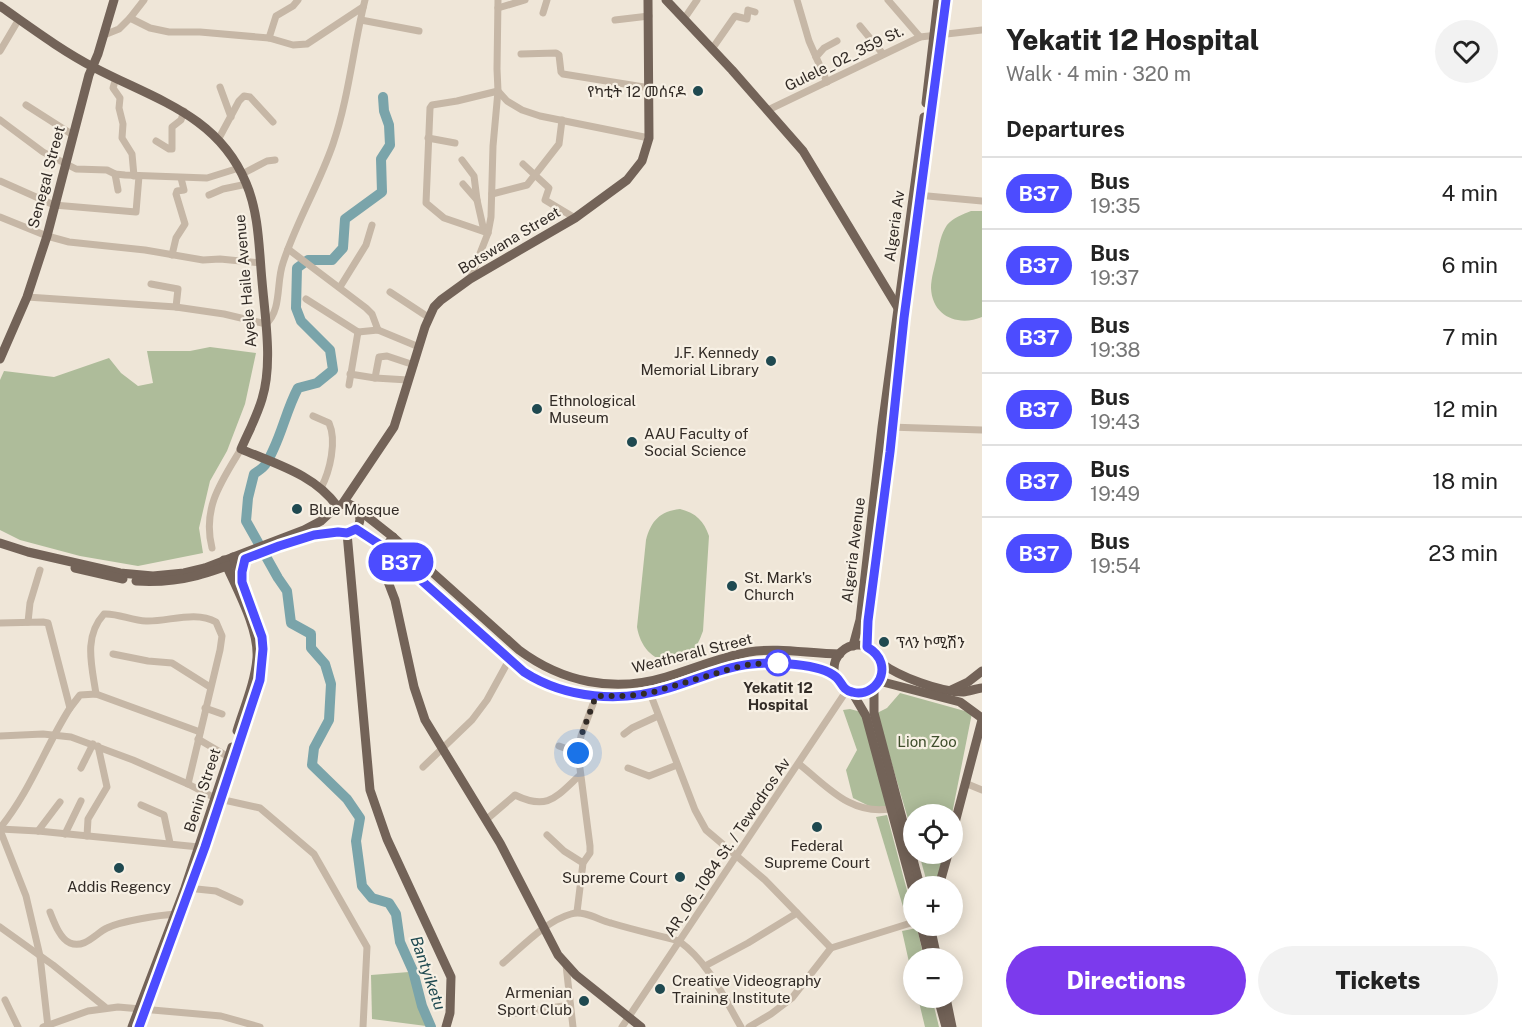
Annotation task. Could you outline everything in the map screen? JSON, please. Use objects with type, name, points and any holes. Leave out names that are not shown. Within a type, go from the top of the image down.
[{"type":"main road","name":"Senegal Street","points":[[0,359],[27,297],[46,236],[89,75],[105,34],[114,0]]},
{"type":"main road","name":"Botswana Street","points":[[277,543],[312,526],[337,506],[394,427],[429,317],[441,300],[471,279],[575,218],[635,172],[647,150],[649,138],[648,0]]},
{"type":"main road","points":[[666,0],[768,110],[807,157],[904,318]]},
{"type":"main road","name":"Algeria Av","points":[[938,0],[938,34]]},
{"type":"main road","name":"Algeria Av","points":[[889,456],[938,34],[946,0]]},
{"type":"main road","name":"Ayele Haile Avenue","points":[[0,6],[93,67],[184,111],[218,140],[240,171],[247,184],[256,222],[266,324],[265,389],[241,449]]},
{"type":"main road","name":"Algeria Av","points":[[879,456],[897,307],[918,195]]},
{"type":"main road","points":[[241,449],[292,470],[324,490],[337,506]]},
{"type":"main road","name":"Algeria Avenue","points":[[867,647],[869,579],[879,456]]},
{"type":"main road","name":"Algeria Avenue","points":[[853,646],[869,579],[889,456]]},
{"type":"main road","points":[[0,543],[7,550],[107,577],[136,581],[172,581],[210,573],[277,543],[347,531],[360,520],[361,513],[355,484],[341,493],[324,490]]},
{"type":"main road","points":[[337,506],[351,505],[361,513]]},
{"type":"main road","points":[[337,506],[330,519],[334,529],[347,531],[385,548],[524,672],[541,681],[576,693],[596,696],[650,693],[751,664],[800,664],[836,677]]},
{"type":"main road","name":"Weatherall Street","points":[[361,513],[393,537],[519,650],[536,663],[574,679],[613,685],[643,683],[750,652],[840,654]]},
{"type":"main road","points":[[347,531],[370,790],[387,839],[451,976],[450,1013],[446,1027]]},
{"type":"main road","points":[[393,537],[385,548],[382,566],[395,600],[417,696],[425,720],[487,819],[544,929],[566,966],[641,1027]]},
{"type":"main road","points":[[7,550],[136,575],[184,573],[238,559]]},
{"type":"main road","name":"Benin Street","points":[[132,1027],[142,1009],[188,888],[231,758],[260,680],[263,649],[259,626],[239,587],[238,559]]},
{"type":"main road","points":[[210,573],[222,576],[239,587]]},
{"type":"main road","points":[[910,876],[900,829],[874,713],[877,684],[882,672],[881,663],[876,653],[867,647],[853,646],[840,654],[834,669],[836,677],[866,716],[890,809],[900,829],[916,876]]},
{"type":"main road","points":[[750,652],[751,664]]},
{"type":"main road","points":[[881,663],[903,676],[950,690],[961,697],[982,719],[960,804]]},
{"type":"main road","points":[[950,690],[969,682],[982,671]]},
{"type":"main road","points":[[849,691],[867,692],[877,684],[961,697],[982,688]]},
{"type":"main road","name":"Benin Street","points":[[188,888],[199,847],[218,799]]},
{"type":"main road","points":[[940,1008],[945,1027]]},
{"type":"main road","points":[[948,1008],[952,1027]]},
{"type":"main road","name":"Benin Street","points":[[139,1027],[142,1009]]},
{"type":"street","points":[[105,34],[119,29],[144,0]]},
{"type":"street","points":[[269,38],[276,16],[298,0]]},
{"type":"street","points":[[471,279],[486,232],[492,194],[498,91],[498,4],[525,0]]},
{"type":"street","points":[[543,13],[547,0]]},
{"type":"street","points":[[684,19],[697,0]]},
{"type":"street","points":[[797,0],[809,41],[827,82]]},
{"type":"street","points":[[888,0],[920,37]]},
{"type":"street","points":[[130,18],[150,28],[169,32],[200,32],[269,38],[293,45],[307,44],[364,4]]},
{"type":"street","points":[[27,297],[144,303],[224,314],[266,324],[276,307],[282,265],[334,142],[348,89],[364,4]]},
{"type":"street","points":[[712,49],[735,16],[747,18],[748,10],[755,12]]},
{"type":"street","points":[[615,20],[649,16]]},
{"type":"street","points":[[0,51],[19,19]]},
{"type":"street","points":[[361,20],[419,31]]},
{"type":"street","points":[[860,26],[883,54]]},
{"type":"street","name":"Gulele_02_359 St.","points":[[768,110],[920,37],[982,30]]},
{"type":"street","points":[[816,57],[824,48],[837,41]]},
{"type":"street","points":[[521,54],[556,53],[563,74],[650,88]]},
{"type":"street","points":[[0,182],[54,205],[137,212],[136,176],[132,154],[122,138],[123,119],[119,108],[120,100],[113,88],[116,78]]},
{"type":"street","points":[[220,87],[231,117]]},
{"type":"street","points":[[498,91],[507,101],[522,110],[649,138]]},
{"type":"street","points":[[486,232],[444,218],[426,203],[428,138],[432,105],[498,91]]},
{"type":"street","points":[[218,140],[241,99],[248,96],[273,122]]},
{"type":"street","points":[[26,105],[73,135]]},
{"type":"street","points":[[156,141],[172,149],[172,127],[181,120],[184,111]]},
{"type":"street","points":[[0,120],[43,152],[76,169],[107,170],[115,174],[136,176],[209,178],[274,160]]},
{"type":"street","points":[[492,194],[522,188],[535,176],[559,144],[562,120]]},
{"type":"street","points":[[428,138],[455,143]]},
{"type":"street","points":[[462,160],[474,176],[477,200],[486,232]]},
{"type":"street","points":[[523,164],[549,188],[545,200],[575,218]]},
{"type":"street","points":[[115,174],[118,190]]},
{"type":"street","points":[[172,255],[176,238],[185,222],[176,194],[177,191],[184,190],[182,178]]},
{"type":"street","points":[[209,195],[223,189],[247,184]]},
{"type":"street","points":[[463,184],[477,200]]},
{"type":"street","points":[[918,195],[982,201]]},
{"type":"street","points":[[0,217],[46,236],[69,242],[203,260],[261,263]]},
{"type":"street","points":[[340,287],[366,245],[372,225]]},
{"type":"street","points":[[288,249],[372,314],[378,330]]},
{"type":"street","points":[[151,284],[178,290],[176,307]]},
{"type":"street","points":[[390,292],[429,317]]},
{"type":"street","points":[[306,299],[358,332],[378,330],[419,347]]},
{"type":"street","points":[[349,385],[358,332]]},
{"type":"street","points":[[375,378],[381,356],[414,365]]},
{"type":"street","points":[[350,374],[408,380]]},
{"type":"street","points":[[313,416],[329,423],[332,429],[330,469],[324,490]]},
{"type":"street","points":[[882,427],[982,430]]},
{"type":"street","points":[[212,548],[208,532],[209,514],[220,484],[241,449]]},
{"type":"street","points":[[28,622],[30,603],[40,570]]},
{"type":"street","points":[[96,694],[90,644],[101,616],[108,613],[144,621],[194,617],[209,618],[216,622],[222,636],[188,784]]},
{"type":"street","points":[[0,623],[48,623],[70,708]]},
{"type":"street","points":[[113,654],[177,664],[210,687]]},
{"type":"street","points":[[423,766],[459,735],[482,707],[509,660]]},
{"type":"street","name":"AR_06_1084 St. / Tewodros Av","points":[[622,1027],[849,691]]},
{"type":"street","points":[[650,693],[695,810],[706,830],[765,880],[831,948]]},
{"type":"street","points":[[0,829],[29,784],[53,734],[80,695],[96,694],[199,736],[231,758]]},
{"type":"street","points":[[578,912],[583,863],[590,853],[590,846],[578,753],[581,736],[596,696]]},
{"type":"street","points":[[205,708],[222,714]]},
{"type":"street","points":[[624,734],[658,716]]},
{"type":"street","points":[[0,736],[53,734],[95,745],[218,799],[260,808],[314,854],[367,947],[363,1027]]},
{"type":"street","points":[[81,768],[95,745]]},
{"type":"street","points":[[87,836],[89,817],[107,787],[95,745]]},
{"type":"street","points":[[559,746],[578,753]]},
{"type":"street","points":[[800,764],[842,799],[853,805],[875,812],[890,809]]},
{"type":"street","points":[[628,768],[649,776],[677,765]]},
{"type":"street","points":[[487,819],[515,795],[526,801],[551,800],[580,775]]},
{"type":"street","points":[[965,783],[982,790]]},
{"type":"street","points":[[65,834],[81,801]]},
{"type":"street","points":[[38,831],[60,802]]},
{"type":"street","points":[[141,805],[164,814],[170,843]]},
{"type":"street","points":[[0,829],[199,847]]},
{"type":"street","points":[[0,829],[26,896],[40,956],[46,1026],[105,1007],[221,1016],[260,1027]]},
{"type":"street","points":[[547,835],[583,863]]},
{"type":"street","points":[[188,888],[216,891],[240,902]]},
{"type":"street","points":[[50,912],[65,939],[70,943],[78,944],[87,942],[111,926],[178,914]]},
{"type":"street","points":[[504,963],[544,929],[565,916],[578,912],[679,941],[705,966],[741,1027]]},
{"type":"street","points":[[705,966],[797,913]]},
{"type":"street","points":[[749,1027],[792,998],[831,948],[903,925]]},
{"type":"street","points":[[0,927],[105,1007]]},
{"type":"street","points":[[566,966],[573,1027]]},
{"type":"street","points":[[5,1000],[18,1027]]},
{"type":"street","points":[[510,1014],[570,1005]]},
{"type":"green space","points":[[971,211],[982,211],[982,317],[964,321],[948,317],[941,312],[932,298],[931,284],[939,244],[945,228],[955,218]]},
{"type":"green space","points":[[210,347],[256,353],[245,404],[227,451],[210,481],[199,528],[203,553],[138,566],[80,556],[20,540],[0,530],[0,380],[4,371],[54,377],[109,358],[121,373],[138,386],[153,383],[147,351],[190,351]]},
{"type":"green space","points":[[680,509],[699,518],[709,536],[703,631],[691,653],[670,661],[661,660],[648,651],[639,636],[637,627],[648,533],[657,518],[667,512]]},
{"type":"green space","name":"Lion Zoo","points":[[900,693],[972,713],[954,804],[904,804],[877,713],[887,708]]},
{"type":"green space","points":[[843,710],[861,712],[887,806],[873,808],[853,798],[846,770],[857,750]]},
{"type":"green space","points":[[887,815],[903,876],[903,907],[876,817]]},
{"type":"green space","points":[[922,864],[943,864],[940,876],[925,876]]},
{"type":"green space","points":[[903,936],[919,936],[922,948],[906,948]]},
{"type":"green space","points":[[409,972],[426,1026],[372,1019],[371,975]]},
{"type":"green space","points":[[920,1008],[934,1008],[939,1027],[925,1027]]},
{"type":"waterway","name":"Bantyiketu","points":[[383,97],[384,111],[389,125],[390,145],[381,159],[382,192],[345,219],[343,248],[332,260],[308,260],[297,268],[296,308],[301,321],[330,350],[333,370],[317,383],[298,388],[270,456],[264,466],[254,474],[248,498],[246,521],[287,591],[291,623],[311,634],[311,648],[325,664],[331,684],[329,720],[314,748],[312,765],[347,799],[360,818],[356,841],[362,886],[372,898],[389,903],[396,914],[400,942],[413,971],[422,1006],[431,1027]]},
{"type":"bus line","name":"B37","points":[[139,1027],[205,847],[260,680],[262,637],[242,582],[245,559],[314,535],[347,533],[356,529],[385,548],[524,672],[558,688],[576,693],[614,697],[650,693],[751,664],[784,663],[818,669],[836,677],[840,684],[852,692],[867,692],[874,688],[879,681],[882,668],[876,653],[867,647],[868,621],[893,427],[904,318],[946,0]]},
{"type":"place","name":"የካቲት 12 መሰናዶ","points":[[698,91]]},
{"type":"place","name":"J.F. Kennedy Memorial Library","points":[[771,361]]},
{"type":"place","name":"Ethnological Museum","points":[[537,409]]},
{"type":"place","name":"AAU Faculty of Social Science","points":[[632,442]]},
{"type":"place","name":"Blue Mosque","points":[[297,509]]},
{"type":"place","name":"St. Mark's Church","points":[[732,586]]},
{"type":"place","name":"ፕላን ኮሚሽን","points":[[884,642]]},
{"type":"place","name":"Yekatit 12 Hospital","points":[[778,663]]},
{"type":"place","name":"Federal Supreme Court","points":[[817,827]]},
{"type":"place","name":"Addis Regency","points":[[119,868]]},
{"type":"place","name":"Supreme Court","points":[[680,877]]},
{"type":"place","name":"Creative Videography Training Institute","points":[[660,989]]},
{"type":"place","name":"Armenian Sport Club","points":[[584,1001]]},
{"type":"route","points":[[578,753],[581,736],[596,696],[614,697],[650,693],[751,664],[784,663],[778,663]]}]
